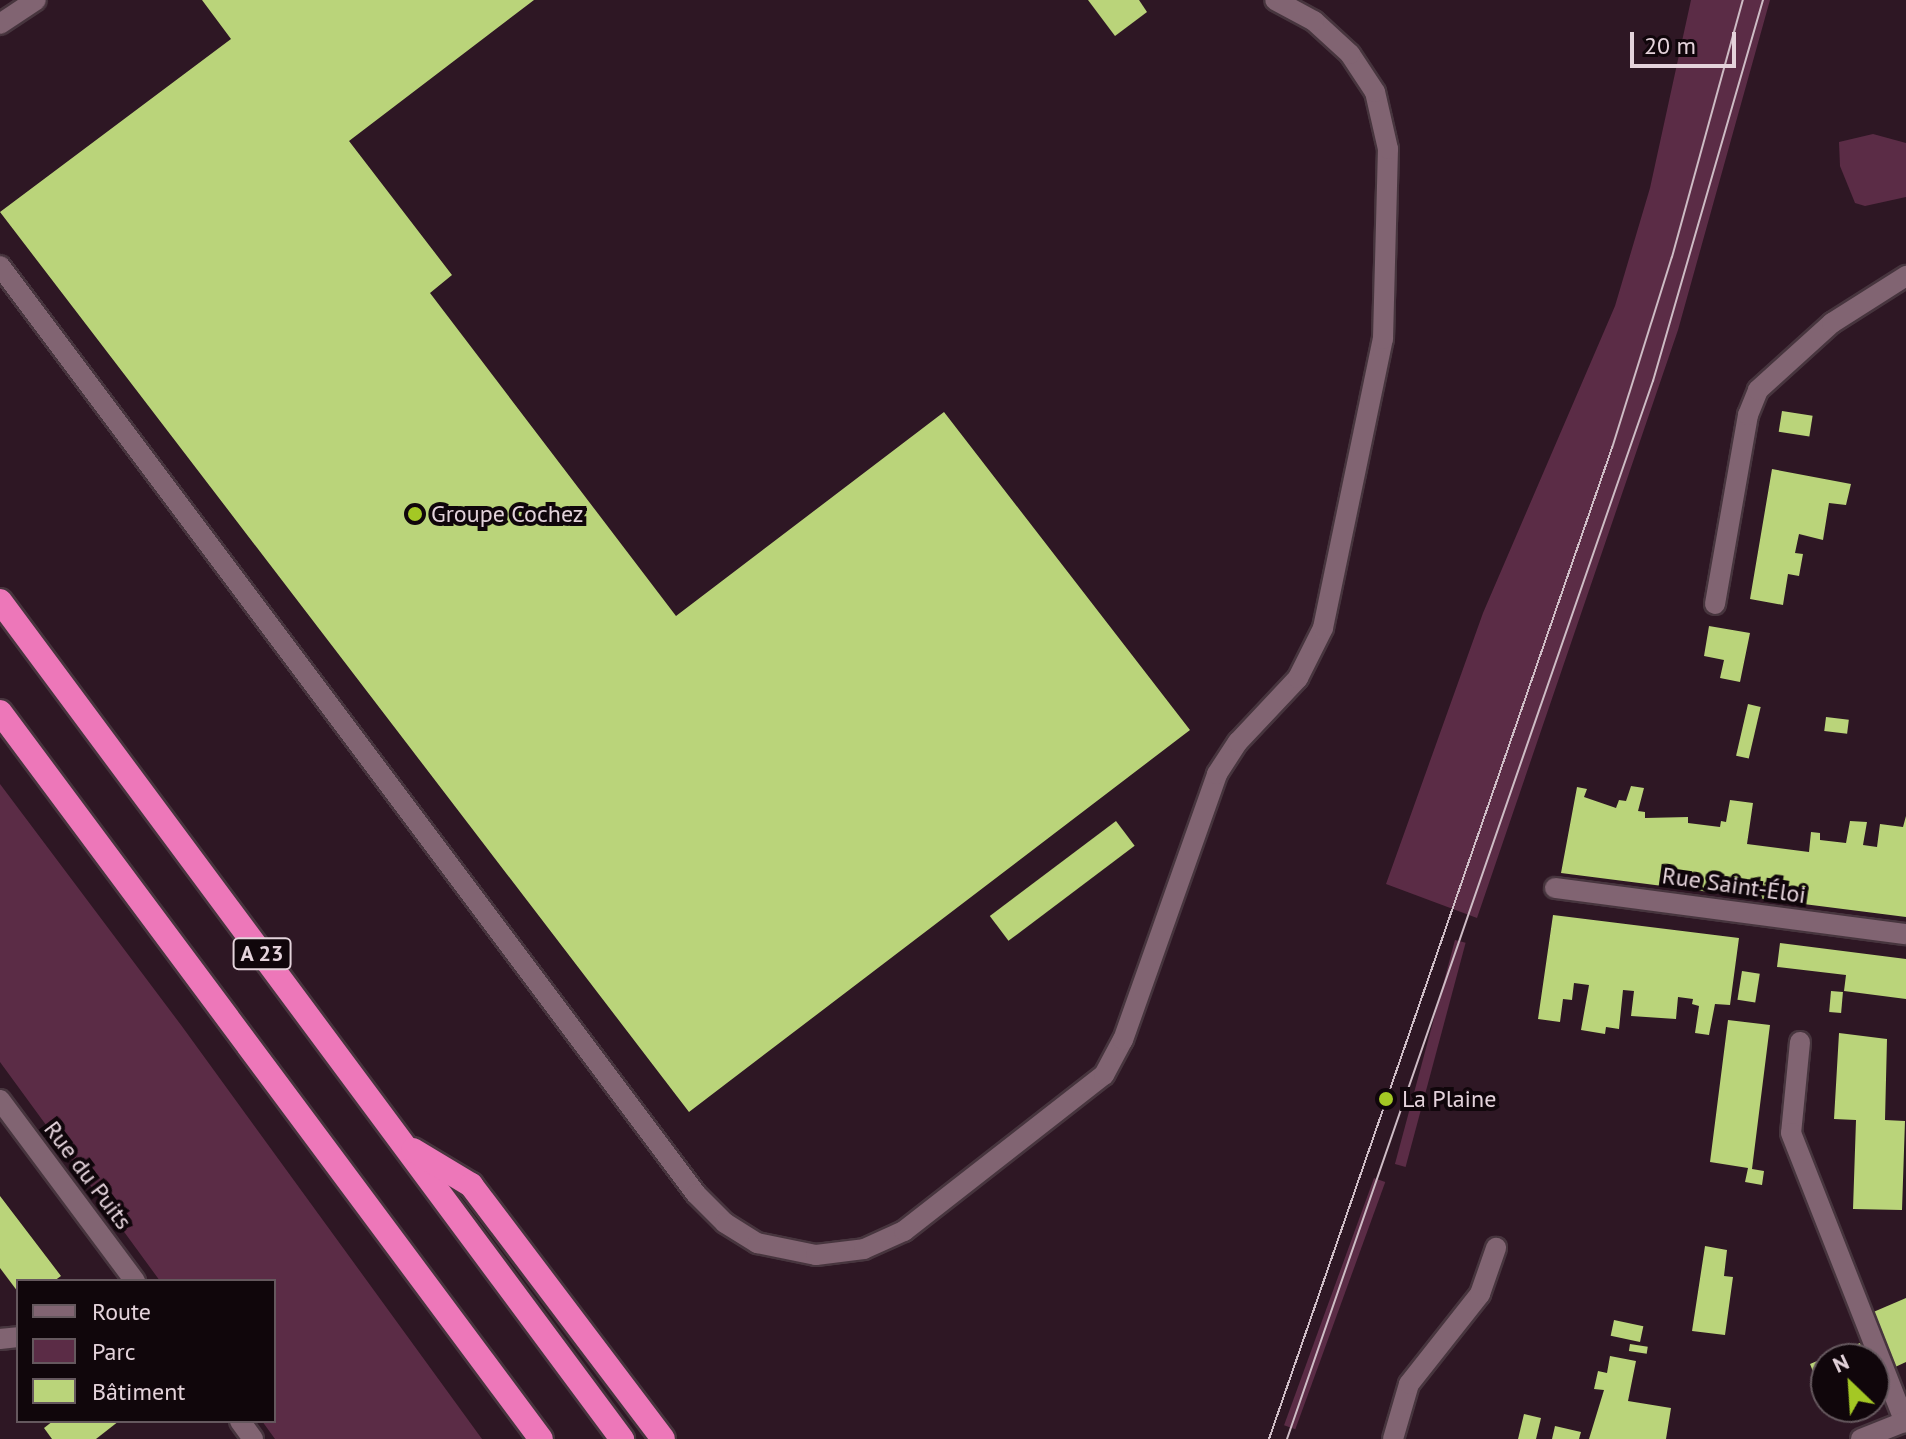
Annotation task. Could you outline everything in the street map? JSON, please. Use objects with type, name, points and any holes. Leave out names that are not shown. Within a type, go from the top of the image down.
[{"type":"highway","name":"A 23","points":[[0,601],[622,1439]]},
{"type":"highway","name":"A 23","points":[[0,712],[541,1439]]},
{"type":"highway","points":[[403,1145],[471,1185],[663,1439]]},
{"type":"street","points":[[0,24],[36,0]]},
{"type":"street","points":[[0,266],[696,1194],[739,1234],[775,1249],[816,1255],[864,1249],[904,1231],[1104,1075],[1123,1040],[1217,774],[1238,742],[1298,678],[1323,628],[1383,339],[1388,149],[1375,92],[1350,54],[1314,21],[1275,0]]},
{"type":"street","points":[[1715,604],[1748,415],[1758,390],[1832,323],[1906,276]]},
{"type":"street","name":"Rue Saint-Éloi","points":[[1555,888],[1906,934]]},
{"type":"street","points":[[1800,1042],[1791,1133],[1905,1422],[1861,1439]]},
{"type":"street","name":"Rue du Puits","points":[[0,1100],[133,1279]]},
{"type":"street","points":[[1393,1439],[1409,1384],[1480,1294],[1496,1248]]},
{"type":"green space","points":[[1691,0],[1770,0],[1678,330],[1477,918],[1386,884],[1483,613],[1615,306],[1650,188]]},
{"type":"green space","points":[[1873,134],[1906,143],[1906,197],[1865,206],[1855,203],[1840,166],[1839,142]]},
{"type":"green space","points":[[0,784],[181,1025],[482,1439],[275,1439],[263,1423],[276,1423],[276,1279],[159,1279],[0,1062]]},
{"type":"green space","points":[[1455,940],[1466,943],[1406,1167],[1395,1164]]},
{"type":"green space","points":[[1374,1178],[1385,1182],[1295,1429],[1284,1425]]},
{"type":"building","name":"Groupe Cochez","points":[[202,0],[534,0],[349,141],[452,275],[430,293],[676,616],[944,412],[1190,730],[689,1112],[0,212],[231,39]]},
{"type":"building","points":[[1088,0],[1139,0],[1147,12],[1115,36]]},
{"type":"building","points":[[1782,411],[1813,416],[1809,437],[1779,432]]},
{"type":"building","points":[[1772,469],[1851,484],[1846,505],[1829,503],[1823,540],[1799,534],[1795,553],[1803,554],[1799,576],[1788,574],[1783,605],[1750,599]]},
{"type":"building","points":[[1709,626],[1750,633],[1740,682],[1720,678],[1724,660],[1704,656]]},
{"type":"building","points":[[1748,704],[1761,707],[1749,759],[1736,756]]},
{"type":"building","points":[[1826,717],[1849,720],[1847,734],[1824,731]]},
{"type":"building","points":[[1631,786],[1644,788],[1638,811],[1645,812],[1645,818],[1688,817],[1688,823],[1720,827],[1721,821],[1726,822],[1730,800],[1753,803],[1747,844],[1809,852],[1811,832],[1820,833],[1820,840],[1846,843],[1850,821],[1867,822],[1863,845],[1877,847],[1880,824],[1903,827],[1906,816],[1906,917],[1561,873],[1577,787],[1587,789],[1584,797],[1616,808],[1619,800],[1626,801]]},
{"type":"building","points":[[1116,821],[1135,846],[1008,941],[990,916]]},
{"type":"building","points":[[1553,915],[1739,938],[1730,1005],[1715,1004],[1709,1035],[1695,1033],[1699,1006],[1692,1004],[1693,999],[1678,997],[1676,1019],[1631,1016],[1634,991],[1623,990],[1619,1029],[1606,1027],[1605,1034],[1581,1030],[1589,985],[1574,983],[1572,1000],[1563,999],[1560,1022],[1538,1019]]},
{"type":"building","points":[[1780,943],[1906,959],[1906,999],[1844,991],[1846,975],[1777,967]]},
{"type":"building","points":[[1742,971],[1760,974],[1755,1002],[1737,1000]]},
{"type":"building","points":[[1831,991],[1843,992],[1841,1013],[1829,1012]]},
{"type":"building","points":[[1728,1020],[1770,1025],[1752,1169],[1764,1171],[1762,1185],[1745,1182],[1748,1168],[1710,1162]]},
{"type":"building","points":[[1839,1033],[1887,1039],[1885,1120],[1905,1121],[1902,1210],[1853,1209],[1856,1120],[1834,1119]]},
{"type":"building","points":[[0,1196],[61,1276],[57,1279],[16,1279],[16,1289],[0,1268]]},
{"type":"building","points":[[1705,1246],[1727,1250],[1724,1276],[1733,1277],[1725,1335],[1692,1331]]},
{"type":"building","points":[[1906,1298],[1906,1362],[1893,1368],[1890,1343],[1883,1343],[1871,1313]]},
{"type":"building","points":[[1614,1320],[1643,1326],[1640,1342],[1611,1336]]},
{"type":"building","points":[[1630,1344],[1648,1347],[1647,1354],[1629,1351]]},
{"type":"building","points":[[1610,1356],[1636,1361],[1628,1401],[1671,1408],[1666,1439],[1589,1439],[1604,1390],[1594,1389],[1598,1371],[1607,1373]]},
{"type":"building","points":[[1524,1414],[1541,1418],[1536,1439],[1518,1439]]},
{"type":"building","points":[[50,1423],[116,1423],[96,1439],[52,1439],[44,1428]]},
{"type":"building","points":[[1555,1426],[1581,1432],[1579,1439],[1552,1439]]},
{"type":"tram line","points":[[1269,1439],[1612,448],[1672,257],[1743,0]]},
{"type":"tram line","points":[[1287,1439],[1653,381],[1763,0]]},
{"type":"place","name":"Groupe Cochez","points":[[415,514]]},
{"type":"place","name":"La Plaine","points":[[1386,1099]]}]
